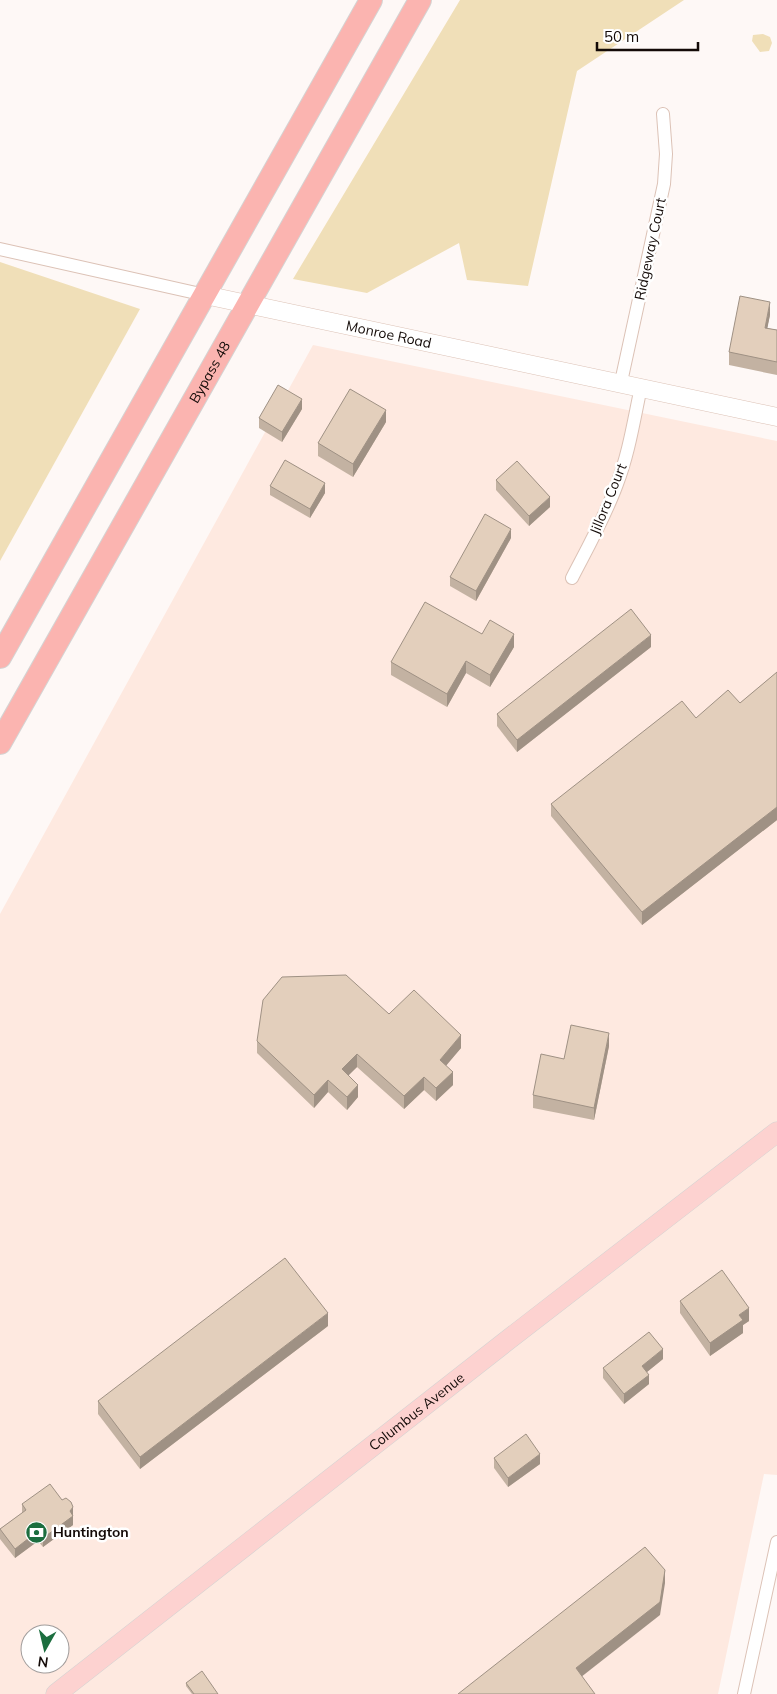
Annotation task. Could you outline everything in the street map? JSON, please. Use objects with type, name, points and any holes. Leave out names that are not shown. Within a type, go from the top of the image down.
[{"type":"highway","points":[[0,657],[371,0]]},
{"type":"highway","name":"Bypass 48","points":[[0,743],[420,0]]},
{"type":"main road","name":"Columbus Avenue","points":[[56,1694],[777,1132]]},
{"type":"street","name":"Ridgeway Court","points":[[622,382],[664,184],[666,154],[663,114]]},
{"type":"street","name":"Monroe Road","points":[[0,249],[205,295],[777,416]]},
{"type":"street","name":"Jillora Court","points":[[572,578],[606,512],[618,484],[641,386]]},
{"type":"street","points":[[744,1694],[777,1542]]},
{"type":"shaded area","points":[[460,0],[684,0],[577,71],[528,286],[467,280],[459,243],[367,293],[293,279]]},
{"type":"shaded area","points":[[763,34],[770,37],[772,43],[769,51],[760,52],[752,41],[753,35]]},
{"type":"shaded area","points":[[0,262],[140,309],[0,561]]},
{"type":"shaded area","points":[[313,345],[777,441],[777,1475],[764,1474],[718,1694],[0,1694],[0,914]]},
{"type":"building","points":[[740,296],[770,302],[765,328],[777,330],[777,362],[729,352]]},
{"type":"building","points":[[278,385],[302,399],[282,432],[259,418]]},
{"type":"building","points":[[350,389],[386,410],[353,464],[318,443]]},
{"type":"building","points":[[285,460],[325,483],[310,509],[270,486]]},
{"type":"building","points":[[517,461],[550,497],[529,516],[496,480]]},
{"type":"building","points":[[485,514],[511,529],[476,591],[450,577]]},
{"type":"building","points":[[425,602],[482,634],[490,620],[514,634],[490,675],[466,661],[447,694],[391,662]]},
{"type":"building","points":[[631,609],[651,635],[517,740],[497,714]]},
{"type":"building","points":[[777,672],[777,807],[642,912],[551,804],[682,701],[696,718],[728,690],[740,703]]},
{"type":"building","points":[[346,975],[389,1014],[414,990],[461,1035],[440,1060],[453,1072],[436,1088],[424,1077],[404,1096],[357,1054],[342,1069],[358,1085],[347,1097],[328,1080],[314,1095],[257,1041],[263,1000],[282,977]]},
{"type":"building","points":[[571,1025],[609,1033],[594,1108],[533,1095],[541,1054],[564,1059]]},
{"type":"building","points":[[285,1258],[328,1313],[140,1457],[98,1401]]},
{"type":"building","points":[[722,1270],[749,1308],[739,1315],[743,1320],[710,1343],[680,1301]]},
{"type":"building","points":[[649,1332],[663,1349],[642,1366],[649,1375],[624,1394],[603,1368]]},
{"type":"building","points":[[526,1434],[540,1454],[508,1478],[494,1458]]},
{"type":"building","name":"Huntington","points":[[50,1484],[62,1500],[66,1498],[71,1502],[73,1507],[70,1511],[73,1516],[43,1538],[38,1531],[15,1549],[0,1529],[26,1510],[22,1504]]},
{"type":"building","points":[[645,1547],[665,1570],[660,1602],[576,1668],[595,1694],[458,1694]]},
{"type":"building","points":[[202,1671],[218,1694],[194,1694],[186,1683]]},
{"type":"place","name":"Huntington","points":[[37,1532]]}]
